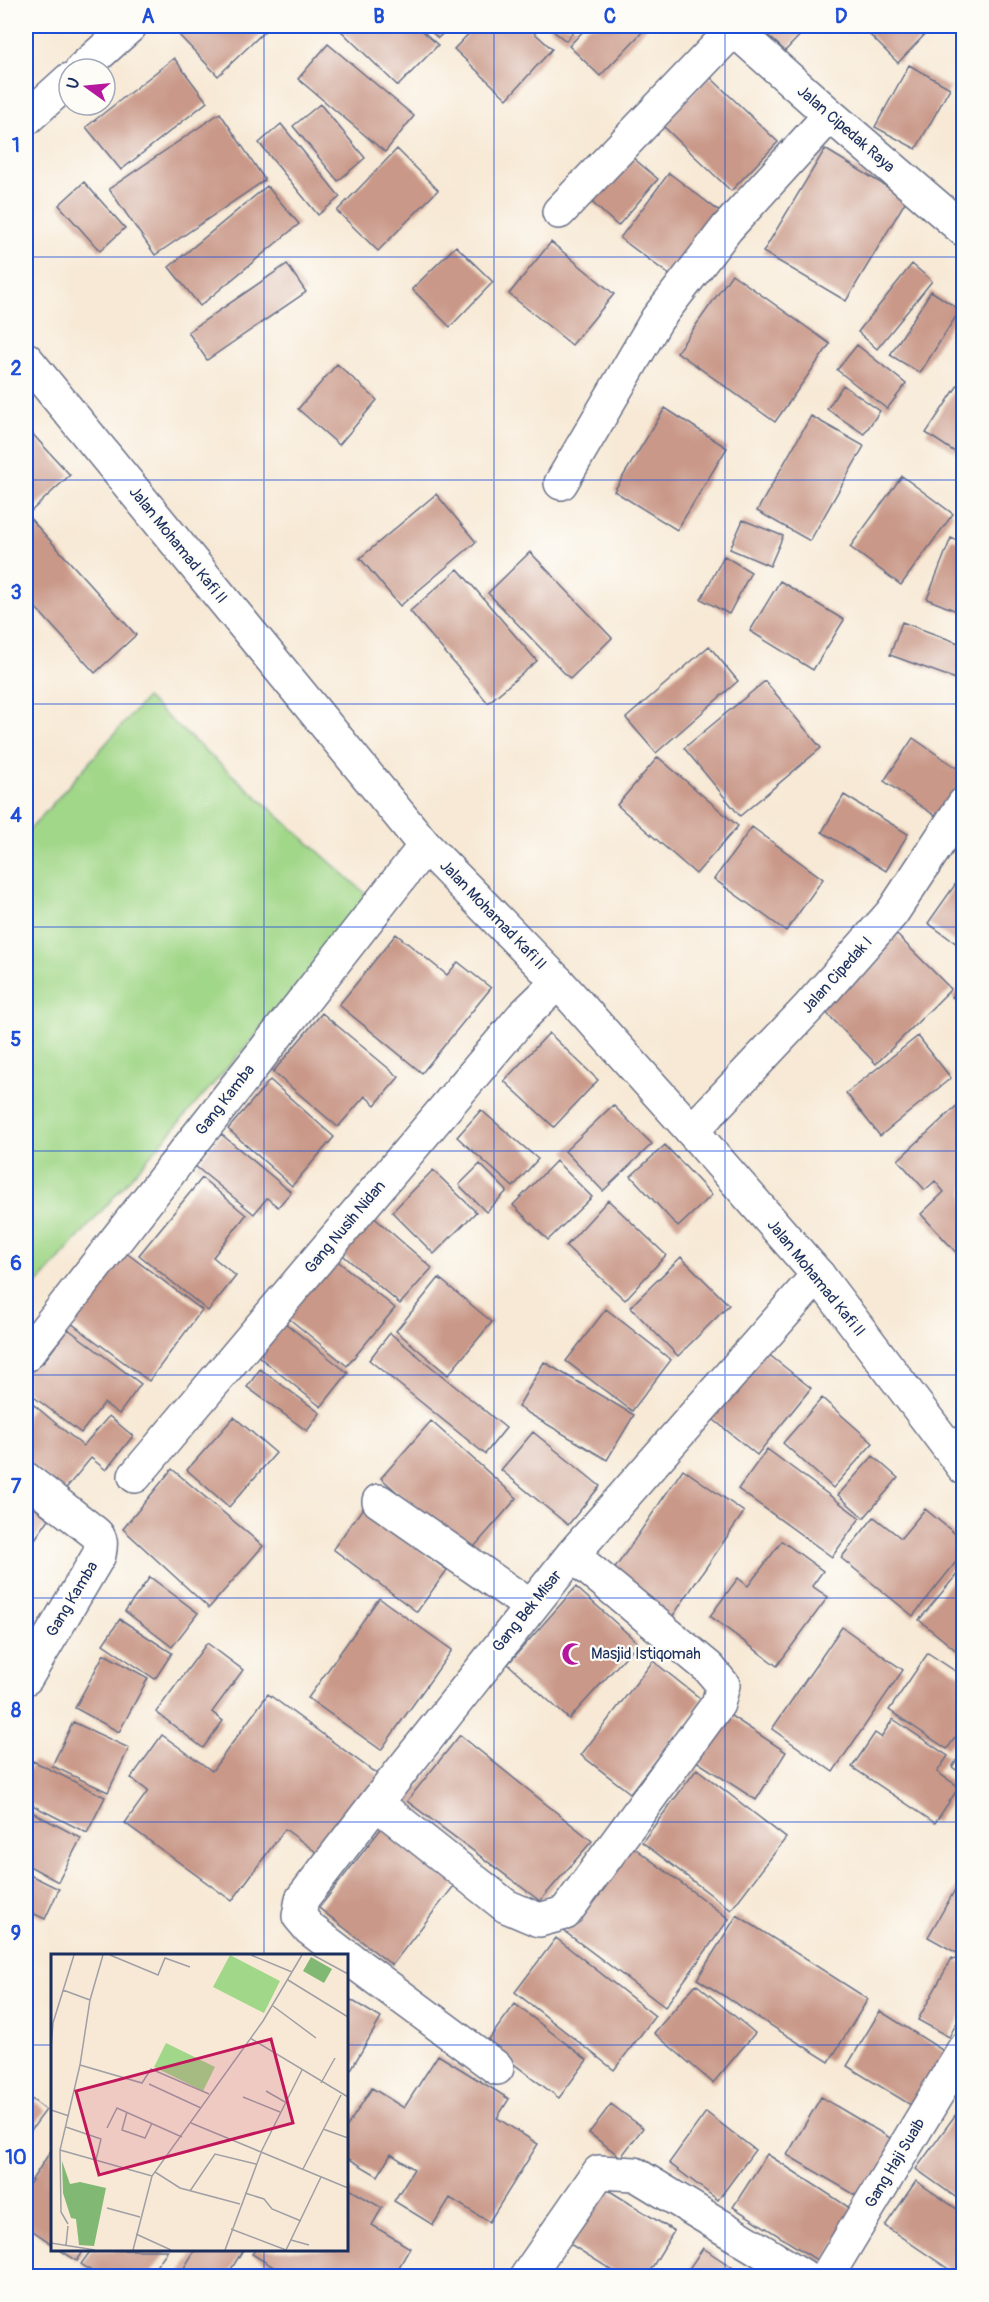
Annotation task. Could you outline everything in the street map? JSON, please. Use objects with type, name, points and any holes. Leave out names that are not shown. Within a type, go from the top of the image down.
[{"type":"street","points":[[95,57],[130,26]]},
{"type":"street","points":[[559,212],[732,27]]},
{"type":"street","name":"Jalan Cipedak Raya","points":[[732,27],[963,230]]},
{"type":"street","points":[[26,119],[57,91]]},
{"type":"street","points":[[561,483],[657,319],[727,228],[830,115]]},
{"type":"street","name":"Jalan Mohamad Kafi II","points":[[26,359],[425,846],[701,1123],[963,1468]]},
{"type":"street","name":"Jalan Cipedak I","points":[[701,1123],[892,913],[963,804]]},
{"type":"street","name":"Gang Kamba","points":[[26,1355],[425,846]]},
{"type":"street","name":"Gang Nusih Nidan","points":[[135,1476],[522,1017],[558,982]]},
{"type":"street","name":"Gang Bek Misar","points":[[343,1954],[310,1929],[299,1916],[302,1899],[572,1555],[818,1275]]},
{"type":"street","name":"Gang Kamba","points":[[26,1479],[99,1536],[101,1545],[99,1555],[26,1678]]},
{"type":"street","points":[[379,1501],[530,1606]]},
{"type":"street","points":[[376,1803],[506,1906],[539,1920],[565,1913],[718,1704],[723,1684],[709,1668],[572,1555]]},
{"type":"street","name":"Gang Bek Misar","points":[[348,1957],[497,2068]]},
{"type":"street","name":"Gang Haji Suaib","points":[[827,2277],[963,2049]]},
{"type":"street","points":[[527,2277],[599,2172],[634,2174],[803,2277]]},
{"type":"green space","points":[[146,698],[374,901],[26,1297],[26,834]]},
{"type":"building","points":[[188,26],[270,26],[218,76],[179,35]]},
{"type":"building","points":[[336,26],[417,26],[438,45],[398,86]]},
{"type":"building","points":[[425,26],[451,26],[438,38]]},
{"type":"building","points":[[476,26],[527,26],[552,49],[507,99],[454,49]]},
{"type":"building","points":[[547,26],[578,26],[566,41]]},
{"type":"building","points":[[588,26],[648,26],[600,76],[569,46]]},
{"type":"building","points":[[763,26],[808,27],[785,51],[760,28]]},
{"type":"building","points":[[861,26],[927,26],[930,29],[898,63]]},
{"type":"building","points":[[328,44],[414,116],[385,152],[298,79]]},
{"type":"building","points":[[174,58],[207,102],[121,170],[86,127],[99,117],[117,117],[117,103]]},
{"type":"building","points":[[909,65],[950,88],[916,149],[875,127]]},
{"type":"building","points":[[709,76],[778,142],[731,191],[662,125]]},
{"type":"building","points":[[320,104],[365,158],[338,181],[293,126]]},
{"type":"building","points":[[220,113],[265,180],[155,255],[109,189]]},
{"type":"building","points":[[281,124],[340,197],[318,215],[259,143]]},
{"type":"building","points":[[397,149],[438,190],[378,251],[337,211]]},
{"type":"building","points":[[825,149],[907,199],[846,301],[763,252]]},
{"type":"building","points":[[625,151],[658,179],[618,226],[585,196]]},
{"type":"building","points":[[669,173],[720,212],[671,276],[620,238]]},
{"type":"building","points":[[84,182],[125,228],[100,251],[59,205]]},
{"type":"building","points":[[267,186],[299,224],[200,306],[169,267]]},
{"type":"building","points":[[551,242],[614,294],[572,345],[509,294]]},
{"type":"building","points":[[456,246],[493,282],[450,327],[412,289]]},
{"type":"building","points":[[287,264],[306,292],[207,360],[188,332]]},
{"type":"building","points":[[912,264],[932,281],[877,349],[858,332]]},
{"type":"building","points":[[732,274],[830,344],[775,422],[677,352]]},
{"type":"building","points":[[931,291],[960,310],[920,373],[890,355]]},
{"type":"building","points":[[857,345],[906,384],[887,409],[837,370]]},
{"type":"building","points":[[337,364],[377,400],[339,445],[298,409]]},
{"type":"building","points":[[964,376],[964,458],[926,433]]},
{"type":"building","points":[[843,385],[880,411],[864,434],[827,409]]},
{"type":"building","points":[[665,408],[727,448],[677,530],[614,491]]},
{"type":"building","points":[[811,416],[864,446],[810,541],[757,511]]},
{"type":"building","points":[[28,429],[70,475],[27,515],[136,635],[95,673],[26,597],[26,431]]},
{"type":"building","points":[[902,476],[953,514],[901,585],[850,547]]},
{"type":"building","points":[[436,494],[476,542],[400,606],[360,558]]},
{"type":"building","points":[[743,520],[783,536],[770,566],[730,549]]},
{"type":"building","points":[[951,538],[964,543],[964,614],[927,599]]},
{"type":"building","points":[[530,552],[612,638],[570,679],[488,593]]},
{"type":"building","points":[[724,556],[751,572],[729,614],[701,599]]},
{"type":"building","points":[[458,569],[537,661],[488,703],[410,611]]},
{"type":"building","points":[[780,581],[844,620],[813,670],[750,631]]},
{"type":"building","points":[[902,622],[964,645],[964,682],[890,655]]},
{"type":"building","points":[[709,646],[738,681],[656,753],[626,718]]},
{"type":"building","points":[[765,681],[821,748],[740,816],[684,748]]},
{"type":"building","points":[[913,738],[964,773],[964,778],[937,817],[884,781]]},
{"type":"building","points":[[658,757],[738,826],[696,874],[617,805]]},
{"type":"building","points":[[844,795],[908,834],[886,871],[822,832]]},
{"type":"building","points":[[752,827],[823,879],[786,931],[714,879]]},
{"type":"building","points":[[964,872],[964,949],[928,923]]},
{"type":"building","points":[[890,928],[951,989],[876,1064],[816,1002]]},
{"type":"building","points":[[396,934],[447,975],[458,962],[491,988],[422,1073],[339,1005]]},
{"type":"building","points":[[964,983],[964,1006],[952,997]]},
{"type":"building","points":[[322,1013],[399,1077],[375,1105],[365,1096],[338,1127],[273,1072]]},
{"type":"building","points":[[549,1033],[598,1080],[554,1127],[504,1081]]},
{"type":"building","points":[[918,1036],[951,1078],[880,1136],[846,1093]]},
{"type":"building","points":[[270,1080],[334,1137],[292,1186],[228,1129]]},
{"type":"building","points":[[964,1099],[964,1261],[921,1214],[944,1192],[935,1181],[925,1190],[898,1160]]},
{"type":"building","points":[[613,1105],[652,1144],[603,1191],[565,1151]]},
{"type":"building","points":[[481,1110],[538,1159],[513,1187],[457,1137]]},
{"type":"building","points":[[221,1134],[291,1192],[278,1207],[267,1198],[254,1214],[195,1166]]},
{"type":"building","points":[[665,1145],[712,1195],[678,1227],[631,1176]]},
{"type":"building","points":[[556,1161],[592,1197],[548,1240],[513,1205]]},
{"type":"building","points":[[480,1164],[507,1191],[486,1212],[459,1185]]},
{"type":"building","points":[[433,1170],[476,1212],[434,1254],[392,1212]]},
{"type":"building","points":[[202,1178],[246,1215],[213,1257],[236,1276],[208,1311],[139,1255]]},
{"type":"building","points":[[608,1200],[666,1255],[625,1300],[566,1246]]},
{"type":"building","points":[[370,1214],[432,1268],[400,1304],[338,1251]]},
{"type":"building","points":[[125,1252],[202,1310],[149,1381],[71,1323]]},
{"type":"building","points":[[681,1257],[729,1305],[678,1356],[630,1307]]},
{"type":"building","points":[[334,1258],[395,1308],[347,1366],[287,1317]]},
{"type":"building","points":[[439,1278],[492,1322],[448,1375],[396,1331]]},
{"type":"building","points":[[606,1309],[671,1360],[632,1411],[566,1361]]},
{"type":"building","points":[[285,1323],[348,1373],[321,1407],[258,1356]]},
{"type":"building","points":[[68,1329],[141,1384],[119,1414],[104,1403],[81,1433],[26,1391],[26,1367],[34,1357],[43,1363]]},
{"type":"building","points":[[390,1333],[506,1428],[485,1454],[369,1360]]},
{"type":"building","points":[[762,1349],[811,1388],[757,1455],[709,1416]]},
{"type":"building","points":[[544,1362],[634,1415],[607,1460],[518,1407]]},
{"type":"building","points":[[260,1369],[320,1413],[307,1431],[247,1387]]},
{"type":"building","points":[[822,1398],[873,1443],[833,1488],[783,1443]]},
{"type":"building","points":[[34,1405],[83,1446],[109,1416],[133,1436],[106,1470],[91,1458],[63,1492],[26,1460],[26,1415]]},
{"type":"building","points":[[234,1417],[276,1453],[229,1507],[187,1470]]},
{"type":"building","points":[[431,1421],[517,1498],[467,1555],[381,1478]]},
{"type":"building","points":[[533,1432],[600,1486],[568,1525],[501,1470]]},
{"type":"building","points":[[767,1449],[860,1518],[832,1557],[738,1489]]},
{"type":"building","points":[[873,1456],[898,1478],[864,1518],[838,1495]]},
{"type":"building","points":[[172,1469],[263,1546],[209,1608],[123,1529]]},
{"type":"building","points":[[683,1469],[744,1512],[668,1623],[607,1580]]},
{"type":"building","points":[[26,1502],[49,1519],[26,1552]]},
{"type":"building","points":[[363,1508],[447,1570],[417,1612],[333,1549]]},
{"type":"building","points":[[925,1509],[964,1541],[964,1552],[913,1616],[841,1558],[874,1517],[901,1538]]},
{"type":"building","points":[[782,1541],[823,1571],[812,1586],[828,1597],[777,1666],[710,1616],[738,1578],[748,1586]]},
{"type":"building","points":[[964,1566],[964,1657],[919,1620]]},
{"type":"building","points":[[150,1577],[198,1613],[172,1647],[125,1611]]},
{"type":"building","name":"Masjid Istiqomah","points":[[576,1587],[638,1643],[569,1719],[508,1664]]},
{"type":"building","points":[[379,1598],[452,1650],[381,1750],[308,1698]]},
{"type":"building","points":[[120,1619],[172,1653],[155,1679],[103,1644]]},
{"type":"building","points":[[842,1627],[903,1670],[833,1772],[772,1729]]},
{"type":"building","points":[[207,1643],[243,1670],[212,1712],[223,1721],[203,1748],[156,1712]]},
{"type":"building","points":[[928,1653],[964,1677],[964,1725],[947,1749],[889,1710]]},
{"type":"building","points":[[104,1654],[148,1678],[119,1732],[75,1708]]},
{"type":"building","points":[[653,1661],[702,1700],[630,1793],[581,1755]]},
{"type":"building","points":[[268,1694],[382,1778],[324,1858],[285,1829],[232,1901],[125,1823],[148,1791],[131,1778],[162,1735],[212,1771]]},
{"type":"building","points":[[728,1714],[786,1752],[756,1800],[696,1761]]},
{"type":"building","points":[[893,1719],[948,1756],[937,1772],[959,1787],[935,1823],[852,1767],[875,1733],[881,1737]]},
{"type":"building","points":[[73,1722],[129,1748],[108,1792],[52,1766]]},
{"type":"building","points":[[460,1735],[592,1841],[540,1901],[407,1801]]},
{"type":"building","points":[[964,1749],[964,1775],[952,1767]]},
{"type":"building","points":[[33,1761],[105,1797],[87,1833],[26,1802],[26,1776]]},
{"type":"building","points":[[697,1769],[786,1838],[731,1910],[642,1842]]},
{"type":"building","points":[[26,1809],[81,1838],[58,1882],[26,1864]]},
{"type":"building","points":[[384,1825],[457,1882],[392,1965],[319,1908]]},
{"type":"building","points":[[628,1843],[729,1919],[665,2007],[564,1931]]},
{"type":"building","points":[[26,1873],[59,1889],[45,1919],[26,1910]]},
{"type":"building","points":[[964,1874],[964,1957],[928,1937]]},
{"type":"building","points":[[737,1915],[868,1999],[829,2062],[697,1979]]},
{"type":"building","points":[[556,1938],[655,2016],[614,2070],[515,1992]]},
{"type":"building","points":[[952,1958],[964,1964],[964,2010],[949,2037],[918,2020]]},
{"type":"building","points":[[696,1984],[755,2033],[713,2083],[654,2033]]},
{"type":"building","points":[[348,1998],[381,2018],[348,2075]]},
{"type":"building","points":[[515,2004],[587,2060],[559,2098],[486,2043]]},
{"type":"building","points":[[880,2011],[947,2053],[914,2107],[847,2066]]},
{"type":"building","points":[[438,2055],[509,2099],[497,2118],[538,2144],[489,2222],[450,2198],[433,2225],[394,2201],[414,2169],[391,2154],[378,2176],[348,2158],[348,2125],[372,2088],[404,2108]]},
{"type":"building","points":[[26,2095],[46,2110],[26,2137]]},
{"type":"building","points":[[821,2097],[897,2142],[862,2199],[787,2155]]},
{"type":"building","points":[[964,2103],[964,2203],[916,2169]]},
{"type":"building","points":[[611,2104],[643,2128],[621,2157],[589,2133]]},
{"type":"building","points":[[706,2112],[755,2150],[718,2200],[669,2163]]},
{"type":"building","points":[[51,2151],[51,2243],[26,2226],[26,2189]]},
{"type":"building","points":[[767,2154],[856,2212],[823,2264],[733,2207]]},
{"type":"building","points":[[916,2181],[964,2214],[964,2276],[959,2276],[885,2226]]},
{"type":"building","points":[[597,2183],[674,2231],[647,2276],[621,2276],[562,2239]]},
{"type":"building","points":[[348,2188],[382,2208],[372,2225],[410,2248],[399,2267],[414,2276],[288,2276],[252,2254],[254,2251],[348,2251]]},
{"type":"building","points":[[703,2248],[745,2276],[684,2276]]},
{"type":"building","points":[[62,2251],[83,2251],[77,2261]]},
{"type":"building","points":[[90,2251],[167,2251],[149,2276],[99,2276],[81,2264]]},
{"type":"building","points":[[194,2251],[242,2251],[227,2276],[179,2276]]},
{"type":"place","name":"Masjid Istiqomah","points":[[573,1654]]}]
